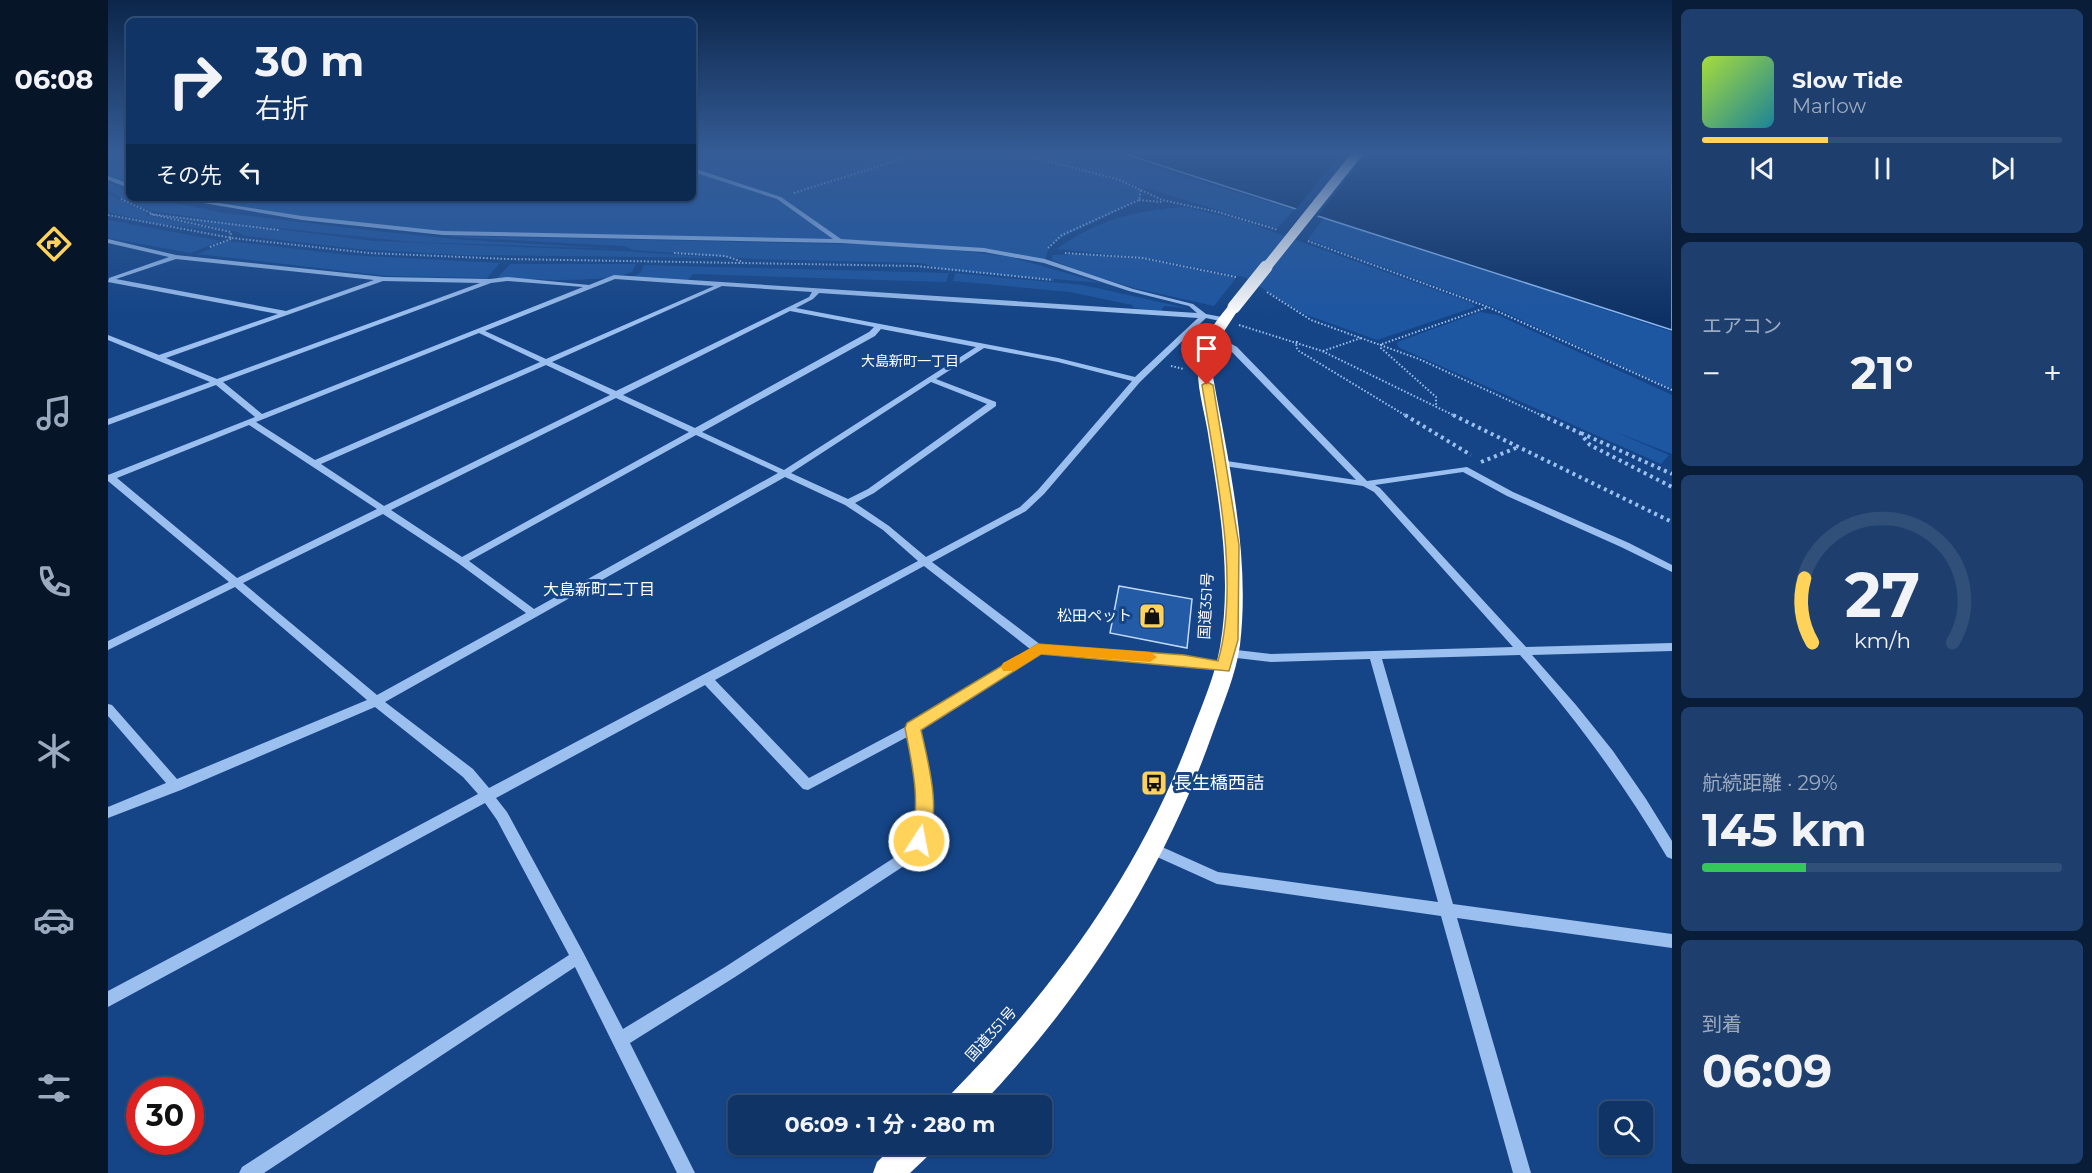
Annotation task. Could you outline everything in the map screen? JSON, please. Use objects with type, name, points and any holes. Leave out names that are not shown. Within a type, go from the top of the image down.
[{"type":"highway","name":"国道351号","points":[[970,1095],[1019,1044],[1075,972],[1113,915],[1178,797],[1200,743],[1226,660],[1233,605],[1233,545],[1204,366],[1206,351],[1234,307],[1313,209]]},
{"type":"highway","points":[[888,1173],[907,1155]]},
{"type":"street","points":[[243,209],[313,220],[443,233],[841,241],[984,250],[1045,261],[1131,290],[1191,305],[1223,327],[1234,349],[1365,484],[1377,490],[1526,652],[1610,755],[1672,853]]},
{"type":"street","points":[[794,209],[841,241]]},
{"type":"street","points":[[108,242],[176,257],[384,279],[490,281],[507,279],[589,286]]},
{"type":"street","points":[[108,252],[126,246]]},
{"type":"street","points":[[108,280],[176,257]]},
{"type":"street","points":[[686,1173],[578,957],[502,816],[486,794],[468,773],[109,478],[614,277],[1204,316]]},
{"type":"street","points":[[162,357],[384,279]]},
{"type":"street","points":[[108,280],[288,313]]},
{"type":"street","points":[[108,422],[490,281]]},
{"type":"street","points":[[316,463],[722,285]]},
{"type":"street","points":[[108,646],[811,298],[817,290]]},
{"type":"street","points":[[789,309],[1048,358],[1137,380]]},
{"type":"street","points":[[108,999],[317,888],[486,794],[708,680],[1023,508],[1041,492],[1137,380],[1204,316]]},
{"type":"street","points":[[462,561],[872,334],[878,327]]},
{"type":"street","points":[[478,330],[848,503],[886,528],[1038,649],[1184,660],[1226,660],[1672,647]]},
{"type":"street","points":[[108,337],[162,357],[217,382],[261,417]]},
{"type":"street","points":[[108,813],[377,700],[785,473],[982,346]]},
{"type":"street","points":[[848,503],[871,490],[993,404],[932,380]]},
{"type":"street","points":[[249,421],[462,561],[534,614]]},
{"type":"street","points":[[1220,463],[1365,484],[1464,469],[1510,494],[1625,545],[1672,569]]},
{"type":"street","points":[[708,680],[808,785],[913,728],[1038,649]]},
{"type":"street","points":[[1375,656],[1522,1173]]},
{"type":"street","points":[[108,708],[176,786]]},
{"type":"street","points":[[620,1040],[730,972],[908,856],[919,841],[926,821],[920,763],[913,728]]},
{"type":"street","points":[[1151,848],[1217,878],[1672,941]]},
{"type":"street","points":[[248,1173],[578,957]]},
{"type":"path","points":[[142,209],[151,213]]},
{"type":"path","points":[[1120,209],[1062,236],[1049,245],[1045,252],[1097,253],[1143,258],[1220,273],[1245,281]]},
{"type":"path","points":[[1202,209],[1284,232]]},
{"type":"path","points":[[108,215],[232,238],[369,253],[508,259],[916,266],[1061,280]]},
{"type":"path","points":[[1303,239],[1488,307],[1672,390]]},
{"type":"path","points":[[664,253],[734,257],[743,262]]},
{"type":"path","points":[[1265,291],[1299,314],[1381,344],[1672,474]]},
{"type":"path","points":[[1381,344],[1488,307]]},
{"type":"path","points":[[1223,327],[1298,341],[1322,351],[1516,448],[1672,522]]},
{"type":"path","points":[[1322,351],[1361,338]]},
{"type":"path","points":[[1298,341],[1296,347],[1299,351],[1488,465]]},
{"type":"path","points":[[1381,344],[1380,348],[1388,357],[1436,397],[1436,407]]},
{"type":"path","points":[[1168,365],[1184,369]]},
{"type":"path","points":[[1580,433],[1590,445],[1672,487]]},
{"type":"path","points":[[1472,466],[1516,448]]},
{"type":"shaded area","points":[[108,209],[139,209],[146,212],[146,215],[226,232],[153,223],[108,212]]},
{"type":"shaded area","points":[[146,209],[202,209],[455,239],[616,249],[412,242],[249,225]]},
{"type":"shaded area","points":[[244,209],[1122,209],[1049,245],[1045,261],[984,250],[908,244],[443,233],[302,218]]},
{"type":"shaded area","points":[[1192,209],[1240,220],[1472,303],[1475,307],[1377,340],[1304,314],[1244,277],[1154,259],[1057,249],[1102,224],[1150,211]]},
{"type":"shaded area","points":[[1214,209],[1294,210],[1277,228]]},
{"type":"shaded area","points":[[1295,209],[1672,209],[1672,330]]},
{"type":"shaded area","points":[[162,215],[375,241],[622,251],[725,258],[459,255],[358,249],[245,236],[238,232]]},
{"type":"shaded area","points":[[1325,217],[1672,332],[1672,389],[1493,307],[1308,239]]},
{"type":"shaded area","points":[[108,220],[221,241],[191,253],[108,238]]},
{"type":"shaded area","points":[[450,237],[888,245],[1011,257],[1101,283],[949,270],[920,263],[754,259],[633,250],[624,246]]},
{"type":"shaded area","points":[[228,241],[348,255],[500,263],[487,278],[388,276],[198,254]]},
{"type":"shaded area","points":[[1077,254],[1144,259],[1236,278],[1214,306],[1134,288],[1081,272],[1052,260],[1052,255]]},
{"type":"shaded area","points":[[510,264],[636,264],[632,272],[604,278],[567,280],[497,278]]},
{"type":"shaded area","points":[[644,265],[949,273],[946,282],[693,274],[688,280],[632,277],[640,273]]},
{"type":"shaded area","points":[[955,273],[1083,285],[1187,308],[1164,306],[1161,311],[1134,308],[1132,305],[1070,292],[953,281]]},
{"type":"shaded area","points":[[1480,312],[1498,315],[1672,395],[1672,454],[1613,431],[1669,455],[1661,464],[1398,347],[1397,342]]},
{"type":"pier","points":[[1296,209],[1323,209],[1317,217]]},
{"type":"building","name":"松田ペット","points":[[1119,586],[1192,599],[1187,648],[1110,633]]},
{"type":"slow traffic","points":[[1009,667],[1038,649],[1150,657]]},
{"type":"place","name":"松田ペット","points":[[1152,616]]},
{"type":"place","name":"長生橋西詰","points":[[1154,783]]},
{"type":"district","name":"大島新町一丁目","points":[[910,361]]},
{"type":"district","name":"大島新町二丁目","points":[[599,589]]},
{"type":"route","points":[[919,841],[926,821],[920,763],[913,728],[1038,649],[1184,660],[1224,667],[1231,640],[1233,545],[1207,385]]}]
